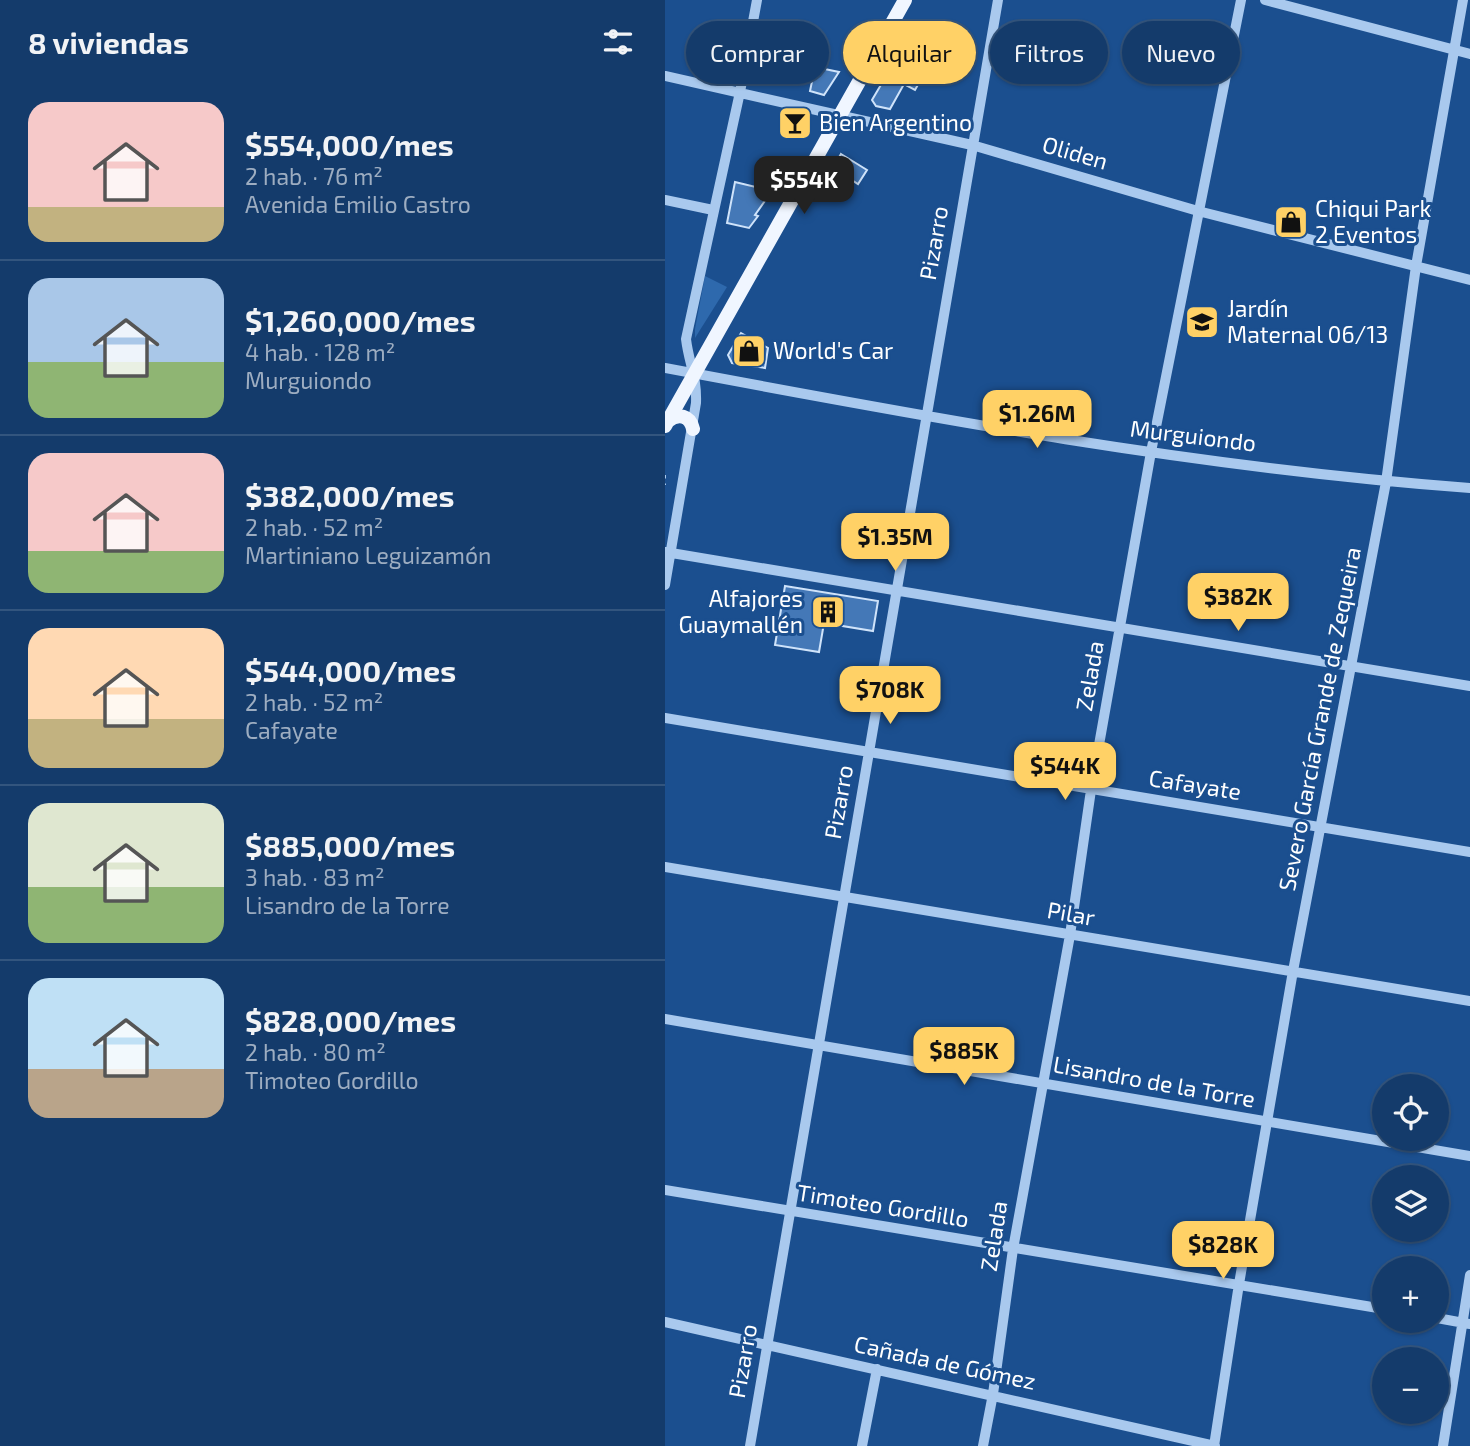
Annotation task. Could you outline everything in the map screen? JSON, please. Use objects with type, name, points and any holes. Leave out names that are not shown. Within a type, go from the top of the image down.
[{"type":"main road","points":[[667,424],[905,0]]},
{"type":"main road","points":[[667,424],[673,417],[683,416],[688,419],[693,429]]},
{"type":"street","points":[[665,585],[668,552],[693,429],[697,387],[688,355],[687,339],[757,0]]},
{"type":"street","name":"Pizarro","points":[[750,1446],[998,0]]},
{"type":"street","name":"Zelada","points":[[983,1446],[1013,1249],[1070,936],[1091,790],[1151,452],[1241,0]]},
{"type":"street","points":[[1265,0],[1470,54]]},
{"type":"street","name":"Severo García Grande de Zequeira","points":[[1214,1446],[1293,971],[1386,481],[1416,267],[1463,0]]},
{"type":"street","name":"Oliden","points":[[665,76],[972,145],[1198,211],[1470,280]]},
{"type":"street","points":[[665,200],[713,210]]},
{"type":"street","name":"Murguiondo","points":[[665,368],[1151,452],[1386,481],[1470,488]]},
{"type":"street","points":[[668,552],[1470,686]]},
{"type":"street","name":"Cafayate","points":[[665,718],[1470,852]]},
{"type":"street","name":"Pilar","points":[[665,867],[1470,1000]]},
{"type":"street","name":"Lisandro de la Torre","points":[[665,1019],[1470,1156]]},
{"type":"street","name":"Timoteo Gordillo","points":[[665,1190],[1372,1307]]},
{"type":"street","points":[[1443,1446],[1466,1323],[1470,1275]]},
{"type":"street","name":"Cañada de Gómez","points":[[665,1322],[1214,1446]]},
{"type":"street","points":[[862,1446],[877,1369]]},
{"type":"path","points":[[665,475],[665,485]]},
{"type":"shaded area","points":[[705,276],[727,287],[695,338],[695,329]]},
{"type":"building","points":[[829,70],[839,72],[824,95],[810,91],[811,84],[829,84]]},
{"type":"building","points":[[881,84],[904,84],[890,109],[876,106],[872,100]]},
{"type":"building","points":[[904,84],[918,84],[915,90]]},
{"type":"building","name":"Bien Argentino","points":[[787,115],[805,120],[807,125],[801,135],[783,130]]},
{"type":"building","points":[[841,154],[867,170],[858,184],[833,168]]},
{"type":"building","points":[[735,182],[772,191],[749,228],[727,223]]},
{"type":"building","name":"World's Car","points":[[741,333],[768,348],[765,368],[732,363],[728,355]]},
{"type":"building","name":"Alfajores Guaymallén","points":[[785,586],[878,601],[873,631],[824,623],[819,652],[775,645]]},
{"type":"place","name":"Bien Argentino","points":[[795,123]]},
{"type":"place","name":"Chiqui Park 2 Eventos","points":[[1291,222]]},
{"type":"place","name":"Jardín Maternal 06/13","points":[[1202,322]]},
{"type":"place","name":"World's Car","points":[[749,351]]},
{"type":"place","name":"Alfajores Guaymallén","points":[[828,612]]}]
